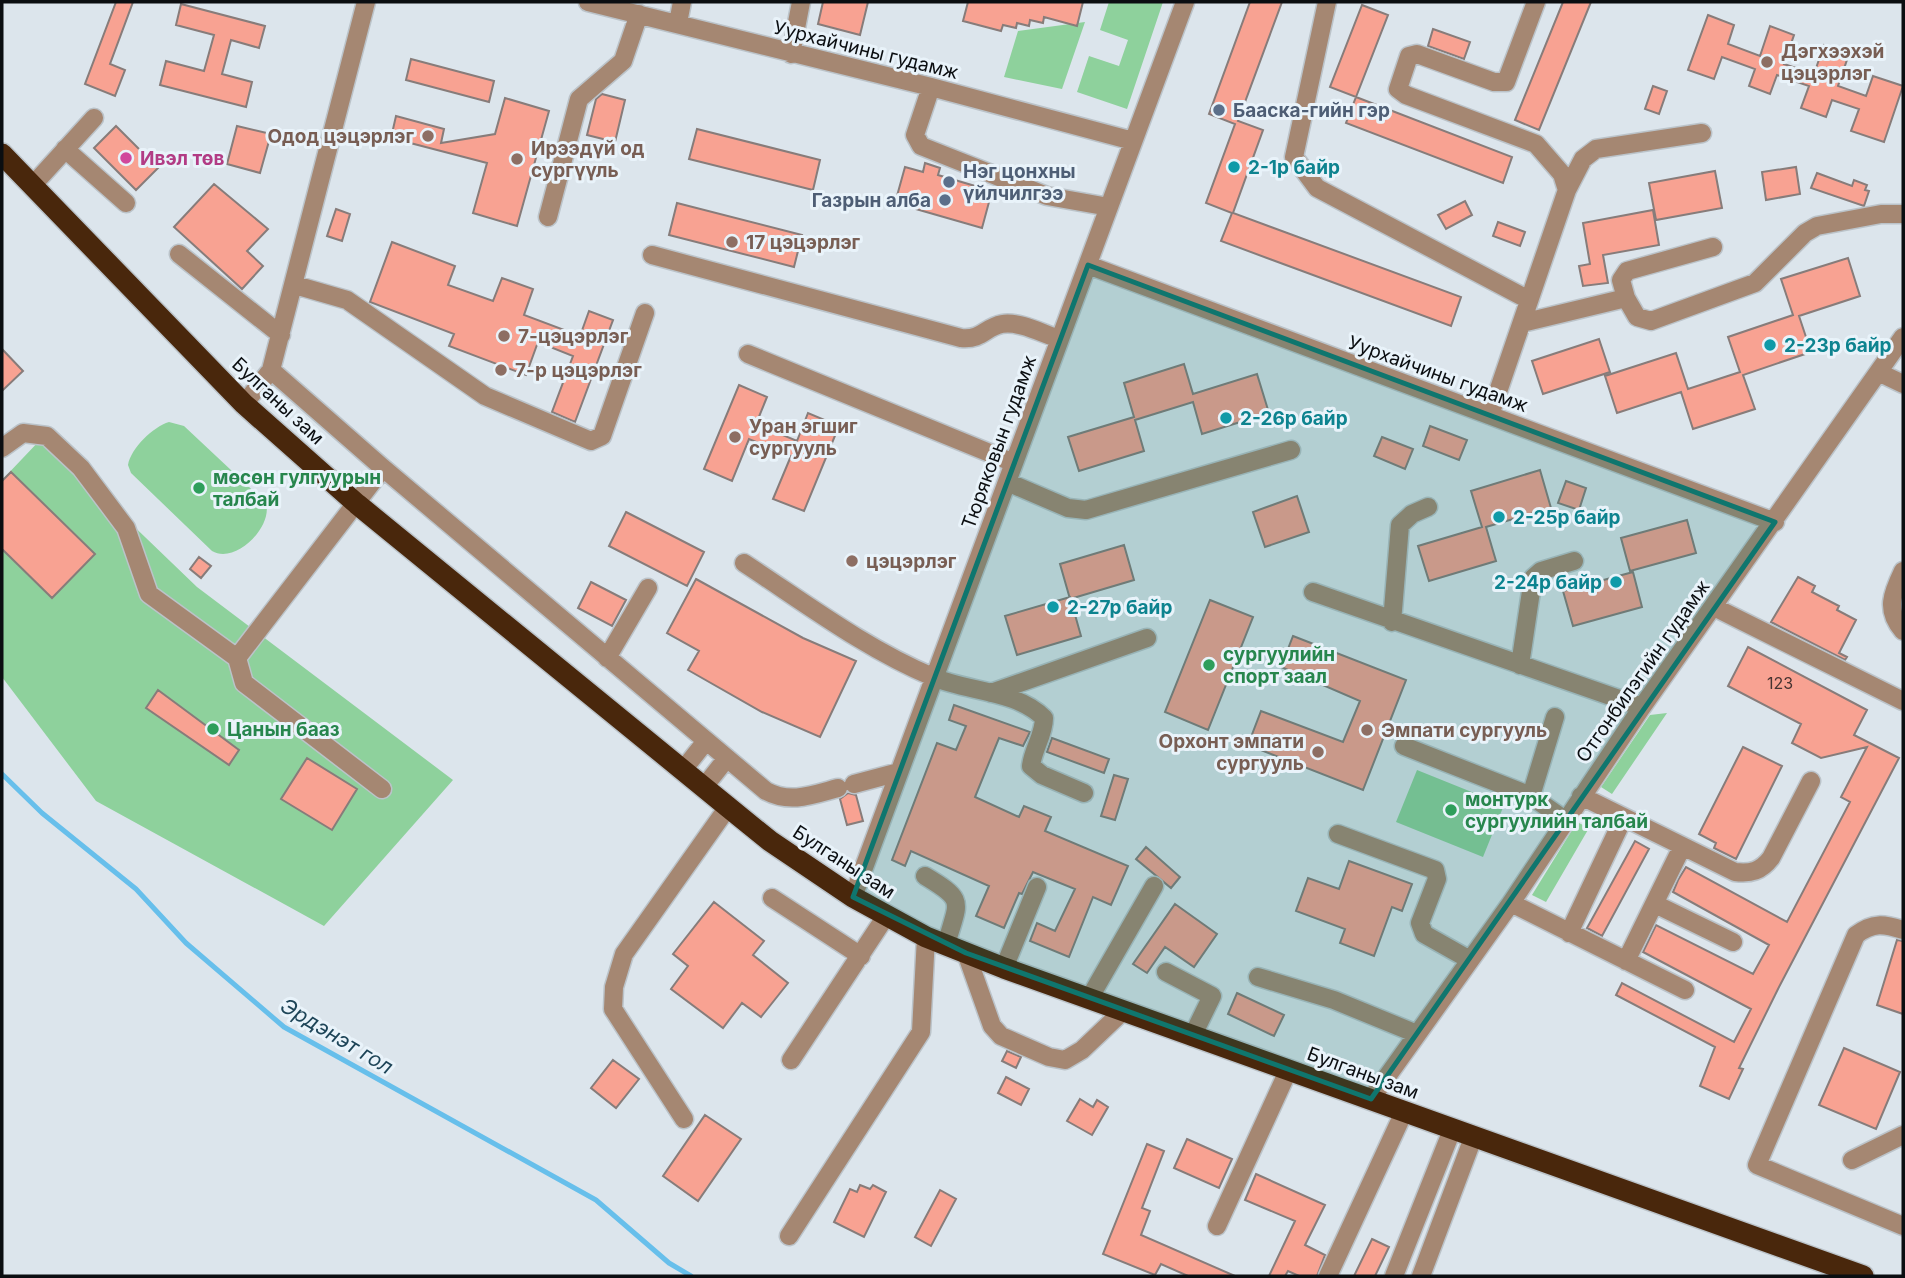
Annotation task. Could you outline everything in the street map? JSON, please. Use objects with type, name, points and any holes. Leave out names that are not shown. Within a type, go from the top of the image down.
[{"type":"highway","name":"Булганы зам","points":[[2,154],[244,404],[357,504],[727,807],[770,841],[853,897],[926,937],[1004,968],[1863,1276]]},
{"type":"street","points":[[244,404],[271,370],[366,2]]},
{"type":"street","name":"Уурхайчины гудамж","points":[[588,2],[931,87],[1133,141]]},
{"type":"street","points":[[678,23],[682,2]]},
{"type":"street","points":[[791,54],[801,2]]},
{"type":"street","name":"Тюряковын гудамж","points":[[853,897],[1185,2]]},
{"type":"street","points":[[1327,2],[1294,157],[1317,188],[1529,300]]},
{"type":"street","points":[[1536,2],[1506,82],[1494,82],[1417,54],[1409,56],[1398,89],[1406,95],[1536,144],[1562,174],[1567,190]]},
{"type":"street","points":[[548,217],[579,99],[623,61],[639,14]]},
{"type":"street","points":[[931,87],[915,135],[921,146],[1047,196],[1109,207]]},
{"type":"street","points":[[32,186],[94,118]]},
{"type":"street","points":[[1490,415],[1567,190],[1583,159],[1596,149],[1702,133]]},
{"type":"street","points":[[65,149],[126,204]]},
{"type":"street","points":[[1713,247],[1627,271],[1621,280],[1626,298],[1637,317],[1651,321],[1755,283],[1805,233],[1817,226],[1881,214],[1903,214]]},
{"type":"street","points":[[178,254],[281,335]]},
{"type":"street","points":[[653,255],[961,338],[979,337],[994,326],[1014,324],[1060,339]]},
{"type":"street","name":"Уурхайчины гудамж","points":[[1088,265],[1774,522]]},
{"type":"street","points":[[295,285],[347,300],[485,396],[591,441],[602,436],[645,313]]},
{"type":"street","points":[[1522,323],[1626,298]]},
{"type":"street","name":"Отгонбилэгийн гудамж","points":[[1371,1099],[1511,903],[1642,707],[1903,337]]},
{"type":"street","points":[[748,354],[1014,463]]},
{"type":"street","points":[[271,370],[607,658],[779,798],[793,799],[899,772]]},
{"type":"street","points":[[1880,373],[1903,384]]},
{"type":"street","points":[[2,448],[23,433],[47,436],[82,468],[126,528],[149,594],[237,658],[244,683],[382,789]]},
{"type":"street","points":[[1007,482],[1068,508],[1086,510],[1291,450]]},
{"type":"street","points":[[237,658],[383,468]]},
{"type":"street","points":[[1392,622],[1400,525],[1412,514],[1428,507]]},
{"type":"street","points":[[1520,665],[1532,578],[1541,571],[1574,561]]},
{"type":"street","points":[[744,562],[847,631],[934,678],[990,693],[1037,711],[1044,718],[1044,729],[1032,754],[1031,766],[1042,775],[1084,793]]},
{"type":"street","points":[[1903,571],[1892,595],[1891,614],[1903,631]]},
{"type":"street","points":[[607,658],[648,588]]},
{"type":"street","points":[[1313,592],[1392,622],[1642,707]]},
{"type":"street","points":[[1714,607],[1903,701]]},
{"type":"street","points":[[990,693],[1147,638]]},
{"type":"street","points":[[1531,796],[1555,717]]},
{"type":"street","points":[[683,770],[706,741]]},
{"type":"street","points":[[1404,746],[1531,796],[1565,820]]},
{"type":"street","points":[[704,787],[727,758]]},
{"type":"street","points":[[1581,796],[1735,872],[1747,874],[1762,869],[1771,858],[1811,781]]},
{"type":"street","points":[[684,1119],[613,1009],[614,987],[624,954],[727,807]]},
{"type":"street","points":[[1569,933],[1623,819]]},
{"type":"street","points":[[1338,834],[1435,870],[1437,879],[1420,922],[1424,934],[1470,960]]},
{"type":"street","points":[[1626,961],[1682,847]]},
{"type":"street","points":[[925,876],[953,893],[957,902],[946,945]]},
{"type":"street","points":[[1088,999],[1154,886]]},
{"type":"street","points":[[1004,968],[1037,887]]},
{"type":"street","points":[[772,898],[861,956]]},
{"type":"street","points":[[1511,903],[1685,990]]},
{"type":"street","points":[[1655,904],[1733,942]]},
{"type":"street","points":[[791,1060],[886,916]]},
{"type":"street","points":[[1903,930],[1883,924],[1869,926],[1856,935],[1757,1165],[1903,1226]]},
{"type":"street","points":[[789,1236],[921,1032],[926,937]]},
{"type":"street","points":[[966,953],[992,1026],[1001,1036],[1049,1057],[1065,1060],[1082,1050],[1122,1012]]},
{"type":"street","points":[[1166,972],[1212,996],[1192,1037]]},
{"type":"street","points":[[1258,977],[1335,1000],[1417,1034]]},
{"type":"street","points":[[1217,1226],[1289,1071]]},
{"type":"street","points":[[1328,1276],[1404,1112]]},
{"type":"street","points":[[1394,1276],[1452,1130]]},
{"type":"street","points":[[1852,1160],[1903,1135]]},
{"type":"street","points":[[1421,1276],[1474,1138]]},
{"type":"highlighted area","points":[[1088,265],[1775,522],[1371,1099],[966,953],[853,897]]},
{"type":"green space","points":[[1109,2],[1163,2],[1127,109],[1077,92],[1089,56],[1119,66],[1128,40],[1100,30]]},
{"type":"green space","points":[[1085,22],[1062,89],[1004,77],[1018,31]]},
{"type":"green space","name":"мөсөн гулгуурын талбай","points":[[169,422],[184,426],[266,503],[264,523],[241,548],[231,553],[212,551],[131,473],[128,465],[138,445],[156,428]]},
{"type":"green space","name":"Цанын бааз","points":[[42,438],[197,587],[453,780],[324,926],[96,801],[2,677],[2,480]]},
{"type":"green space","points":[[1667,713],[1612,794],[1601,787],[1650,715]]},
{"type":"green space","name":"монтурк сургуулийн талбай","points":[[1417,770],[1504,805],[1483,857],[1396,822]]},
{"type":"green space","points":[[1577,822],[1589,828],[1546,902],[1532,895]]},
{"type":"building","points":[[116,2],[133,2],[110,64],[125,70],[115,96],[85,84]]},
{"type":"building","points":[[823,2],[868,2],[860,35],[818,24]]},
{"type":"building","points":[[968,2],[1083,2],[1077,26],[1044,17],[1043,23],[1030,20],[1029,26],[1017,23],[1016,28],[1003,25],[1001,31],[963,21]]},
{"type":"building","name":"2-1р байр","points":[[1250,2],[1282,2],[1238,121],[1263,130],[1233,213],[1461,297],[1451,326],[1221,241],[1232,213],[1206,203],[1235,124],[1209,114]]},
{"type":"building","points":[[1563,2],[1591,2],[1539,130],[1515,120]]},
{"type":"building","points":[[181,4],[265,26],[259,48],[231,40],[222,74],[252,82],[246,107],[160,85],[166,61],[204,71],[214,35],[176,25]]},
{"type":"building","points":[[1362,5],[1388,15],[1356,97],[1330,87]]},
{"type":"building","points":[[1708,15],[1734,25],[1728,44],[1760,56],[1770,26],[1794,35],[1784,64],[1814,74],[1824,45],[1849,54],[1838,86],[1866,96],[1873,76],[1903,86],[1884,142],[1851,131],[1859,109],[1832,100],[1826,117],[1801,108],[1809,86],[1777,75],[1770,94],[1749,86],[1755,69],[1722,57],[1714,79],[1688,70]]},
{"type":"building","points":[[1433,29],[1470,42],[1464,59],[1428,46]]},
{"type":"building","points":[[411,59],[494,81],[489,102],[406,80]]},
{"type":"building","points":[[1653,86],[1667,91],[1659,114],[1645,109]]},
{"type":"building","points":[[602,94],[625,100],[615,142],[587,135],[596,99]]},
{"type":"building","points":[[1356,97],[1512,157],[1503,183],[1346,123]]},
{"type":"building","points":[[505,98],[549,111],[517,226],[473,213],[487,163],[391,138],[396,116],[444,129],[441,143],[495,134]]},
{"type":"building","name":"Ивэл төв","points":[[116,126],[158,168],[136,190],[94,148]]},
{"type":"building","points":[[237,126],[271,134],[260,173],[227,164]]},
{"type":"building","points":[[697,129],[820,160],[813,190],[689,159]]},
{"type":"building","points":[[925,163],[940,168],[938,175],[992,191],[982,228],[895,203],[905,167],[923,172]]},
{"type":"building","points":[[1796,167],[1800,194],[1766,200],[1762,172]]},
{"type":"building","points":[[1715,171],[1722,208],[1656,220],[1649,183]]},
{"type":"building","points":[[1817,173],[1852,186],[1854,180],[1867,185],[1865,190],[1869,191],[1864,206],[1811,188]]},
{"type":"building","points":[[214,184],[268,229],[247,251],[263,266],[242,289],[174,227]]},
{"type":"building","points":[[1465,201],[1472,215],[1446,229],[1438,215]]},
{"type":"building","points":[[677,203],[802,235],[794,267],[669,235]]},
{"type":"building","points":[[336,209],[350,214],[342,241],[327,236]]},
{"type":"building","points":[[1653,210],[1659,245],[1603,255],[1608,283],[1583,286],[1579,266],[1590,264],[1583,223]]},
{"type":"building","points":[[1498,222],[1525,232],[1520,246],[1493,236]]},
{"type":"building","points":[[392,242],[455,266],[448,285],[493,301],[502,278],[533,289],[524,315],[580,336],[589,311],[613,320],[575,422],[552,412],[573,356],[538,342],[526,375],[449,346],[454,334],[370,302]]},
{"type":"building","name":"2-23р байр","points":[[1848,258],[1860,296],[1799,316],[1811,352],[1743,375],[1755,409],[1693,429],[1681,392],[1617,413],[1605,376],[1676,353],[1688,389],[1740,372],[1728,337],[1793,315],[1781,279]]},
{"type":"building","points":[[1599,339],[1610,372],[1543,394],[1532,361]]},
{"type":"building","points":[[2,349],[23,371],[2,391]]},
{"type":"building","name":"2-26р байр","points":[[1184,364],[1193,394],[1257,374],[1269,413],[1202,434],[1193,402],[1135,420],[1144,451],[1079,471],[1068,437],[1134,417],[1124,383]]},
{"type":"building","points":[[739,385],[767,397],[756,424],[797,441],[808,413],[839,426],[804,511],[773,499],[791,456],[749,439],[732,481],[704,469]]},
{"type":"building","points":[[1430,426],[1467,440],[1459,460],[1423,446]]},
{"type":"building","points":[[1382,437],[1413,449],[1405,469],[1374,456]]},
{"type":"building","name":"2-25р байр","points":[[1540,470],[1551,508],[1486,527],[1496,561],[1429,581],[1418,546],[1482,527],[1471,491]]},
{"type":"building","points":[[11,472],[95,554],[52,598],[2,549],[2,481]]},
{"type":"building","points":[[1566,481],[1586,488],[1579,510],[1558,503]]},
{"type":"building","points":[[1297,496],[1309,532],[1265,547],[1253,512]]},
{"type":"building","points":[[626,512],[704,552],[687,586],[609,546]]},
{"type":"building","points":[[1687,520],[1696,553],[1630,571],[1621,538]]},
{"type":"building","points":[[1124,545],[1134,580],[1070,599],[1060,564]]},
{"type":"building","points":[[199,557],[211,566],[201,578],[190,569]]},
{"type":"building","points":[[1633,572],[1642,607],[1573,626],[1563,591]]},
{"type":"building","points":[[1798,577],[1815,586],[1812,592],[1839,606],[1837,610],[1856,620],[1839,653],[1847,657],[1845,660],[1771,622]]},
{"type":"building","points":[[696,579],[803,638],[856,661],[820,737],[762,712],[688,670],[699,651],[667,633]]},
{"type":"building","points":[[591,582],[626,600],[612,626],[578,608]]},
{"type":"building","points":[[1070,597],[1081,636],[1017,655],[1005,616]]},
{"type":"building","name":"сургуулийн спорт заал","points":[[1210,600],[1253,617],[1208,730],[1165,712]]},
{"type":"building","name":"Эмпати сургууль","points":[[1293,636],[1406,680],[1363,790],[1248,745],[1261,711],[1343,742],[1360,701],[1281,667]]},
{"type":"building","points":[[1748,647],[1867,710],[1854,735],[1899,758],[1779,987],[1739,1068],[1743,1069],[1729,1099],[1700,1086],[1715,1047],[1616,995],[1622,983],[1734,1042],[1751,1009],[1643,952],[1656,925],[1753,974],[1769,945],[1673,892],[1678,880],[1686,867],[1787,922],[1850,802],[1841,797],[1867,747],[1821,758],[1792,743],[1801,724],[1728,686]]},
{"type":"building","points":[[158,690],[239,750],[229,765],[146,708]]},
{"type":"building","points":[[954,705],[1030,732],[1023,746],[999,738],[975,797],[1019,817],[1024,806],[1051,817],[1045,831],[1128,866],[1111,905],[1093,897],[1069,957],[1030,941],[1037,923],[1055,931],[1075,889],[1033,872],[1022,894],[1019,893],[1004,928],[976,916],[989,886],[911,851],[905,866],[892,860],[937,743],[956,750],[966,726],[949,720]]},
{"type":"building","points":[[1052,738],[1109,759],[1104,773],[1047,752]]},
{"type":"building","points":[[1743,747],[1782,766],[1736,859],[1714,848],[1716,843],[1699,834]]},
{"type":"building","points":[[307,758],[357,789],[332,830],[281,799]]},
{"type":"building","points":[[1114,775],[1128,779],[1115,820],[1101,816]]},
{"type":"building","points":[[848,793],[856,795],[863,821],[847,825],[840,799]]},
{"type":"building","points":[[1635,841],[1649,849],[1602,936],[1587,928]]},
{"type":"building","points":[[1146,847],[1180,877],[1171,888],[1136,859]]},
{"type":"building","points":[[1349,861],[1412,884],[1402,911],[1392,907],[1374,956],[1340,943],[1345,929],[1296,911],[1308,878],[1339,889]]},
{"type":"building","points":[[714,902],[764,941],[753,955],[788,983],[761,1017],[742,1003],[723,1028],[671,989],[688,966],[673,954]]},
{"type":"building","points":[[1175,904],[1217,934],[1194,967],[1165,947],[1147,973],[1133,964]]},
{"type":"building","points":[[1897,940],[1903,941],[1903,1014],[1877,1005]]},
{"type":"building","points":[[1237,993],[1284,1015],[1274,1036],[1228,1014]]},
{"type":"building","points":[[1844,1048],[1900,1072],[1876,1129],[1819,1105]]},
{"type":"building","points":[[1007,1051],[1021,1057],[1016,1068],[1002,1061]]},
{"type":"building","points":[[613,1060],[639,1079],[616,1108],[591,1088]]},
{"type":"building","points":[[1006,1077],[1029,1089],[1021,1105],[998,1093]]},
{"type":"building","points":[[1080,1099],[1093,1107],[1097,1100],[1108,1107],[1092,1135],[1067,1121]]},
{"type":"building","points":[[705,1115],[741,1139],[698,1201],[663,1176]]},
{"type":"building","points":[[1187,1139],[1232,1159],[1219,1188],[1174,1168]]},
{"type":"building","points":[[1147,1144],[1164,1151],[1142,1208],[1150,1211],[1141,1235],[1235,1276],[1188,1276],[1161,1264],[1155,1275],[1103,1254]]},
{"type":"building","points":[[1256,1174],[1325,1205],[1305,1245],[1325,1255],[1317,1276],[1299,1276],[1288,1271],[1285,1276],[1269,1276],[1295,1221],[1245,1200]]},
{"type":"building","points":[[860,1185],[870,1189],[873,1185],[886,1192],[864,1237],[834,1222],[850,1189],[857,1192]]},
{"type":"building","points":[[940,1190],[956,1199],[931,1246],[915,1237]]},
{"type":"building","points":[[1372,1239],[1389,1247],[1375,1276],[1354,1276]]},
{"type":"waterway","name":"Эрдэнэт гол","points":[[2,774],[42,813],[136,889],[186,943],[284,1027],[596,1200],[669,1263],[691,1276]]},
{"type":"place","name":"Дэгхээхэй цэцэрлэг","points":[[1767,62]]},
{"type":"place","name":"Бааска-гийн гэр","points":[[1219,110]]},
{"type":"place","name":"Одод цэцэрлэг","points":[[428,136]]},
{"type":"place","name":"Ивэл төв","points":[[126,158]]},
{"type":"place","name":"Ирээдүй од сургүүль","points":[[517,159]]},
{"type":"place","name":"2-1р байр","points":[[1234,167]]},
{"type":"place","name":"Нэг цонхны үйлчилгээ","points":[[949,182]]},
{"type":"place","name":"Газрын алба","points":[[945,200]]},
{"type":"place","name":"17 цэцэрлэг","points":[[732,242]]},
{"type":"place","name":"7-цэцэрлэг","points":[[504,336]]},
{"type":"place","name":"2-23р байр","points":[[1770,345]]},
{"type":"place","name":"7-р цэцэрлэг","points":[[501,370]]},
{"type":"place","name":"2-26р байр","points":[[1226,418]]},
{"type":"place","name":"Уран эгшиг сургууль","points":[[735,437]]},
{"type":"place","name":"мөсөн гулгуурын талбай","points":[[199,488]]},
{"type":"place","name":"2-25р байр","points":[[1499,517]]},
{"type":"place","name":"цэцэрлэг","points":[[852,561]]},
{"type":"place","name":"2-24р байр","points":[[1616,582]]},
{"type":"place","name":"2-27р байр","points":[[1053,607]]},
{"type":"place","name":"сургуулийн спорт заал","points":[[1209,665]]},
{"type":"place","name":"Цанын бааз","points":[[213,729]]},
{"type":"place","name":"Эмпати сургууль","points":[[1367,730]]},
{"type":"place","name":"Орхонт эмпати сургууль","points":[[1318,752]]},
{"type":"place","name":"монтурк сургуулийн талбай","points":[[1451,810]]}]
